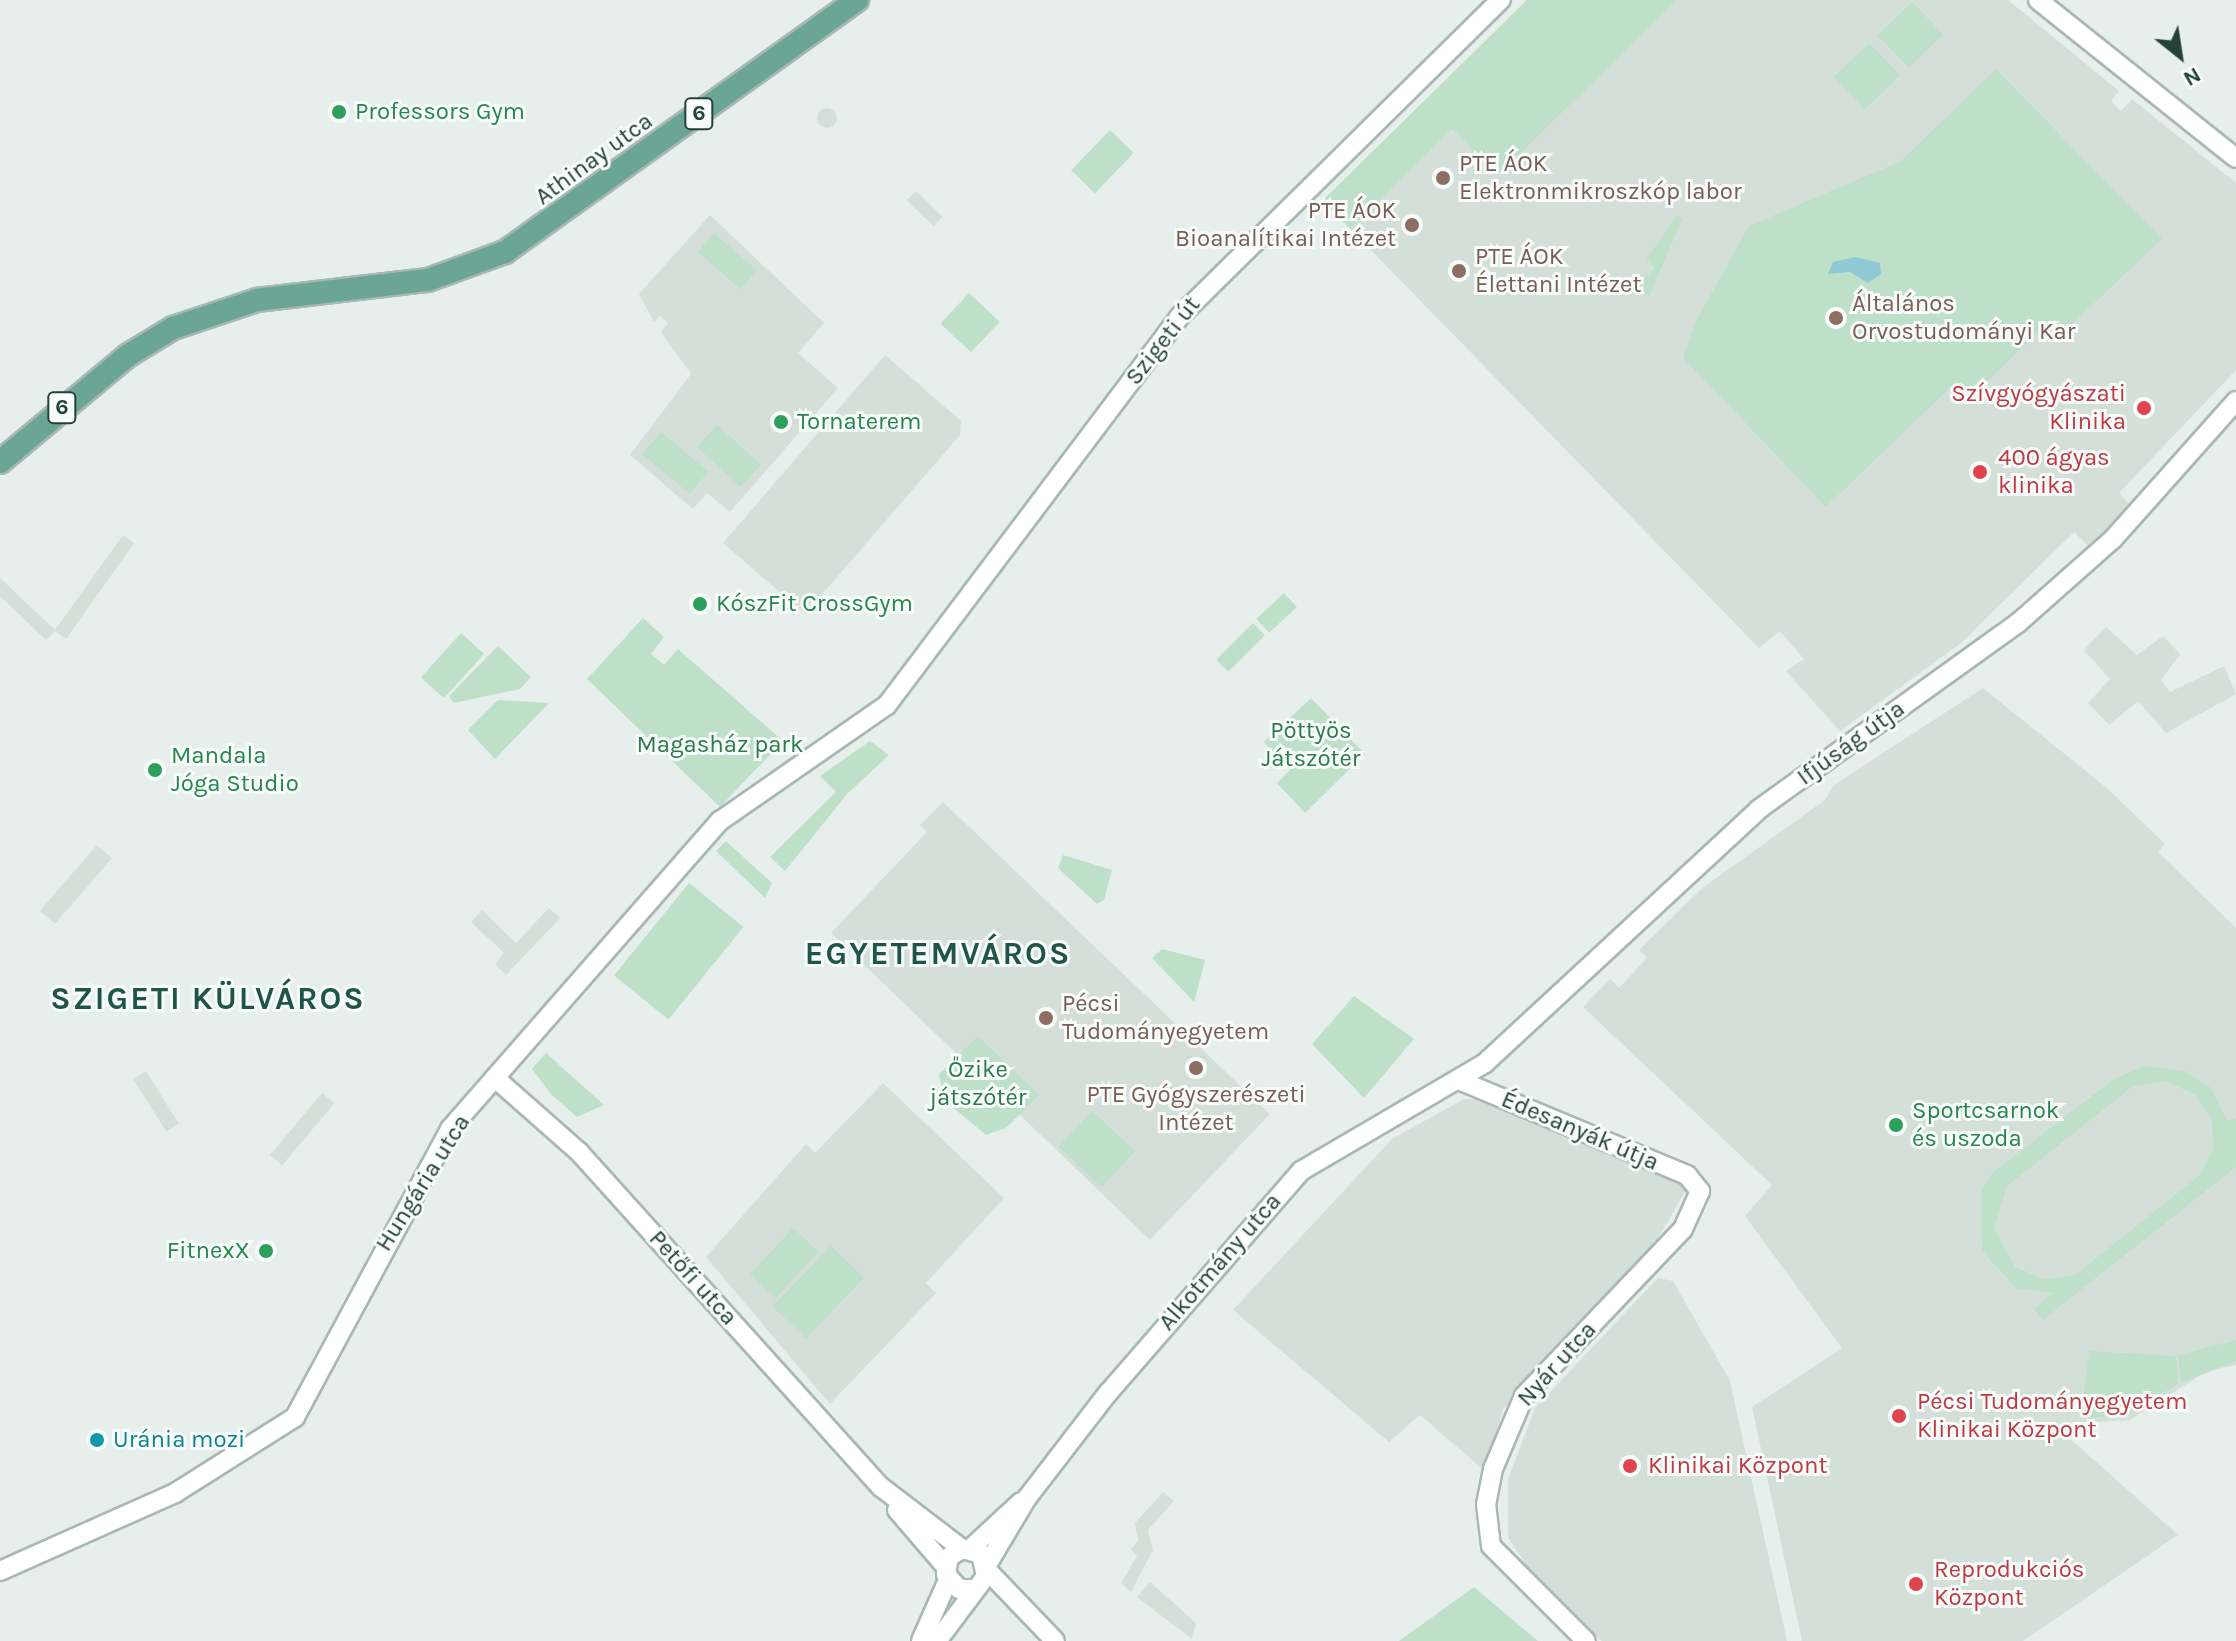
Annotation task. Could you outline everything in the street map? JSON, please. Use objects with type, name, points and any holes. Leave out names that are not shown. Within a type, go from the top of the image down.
[{"type":"main road","name":"Athinay utca","points":[[0,462],[127,356],[173,328],[257,300],[428,280],[505,252],[857,0]]},
{"type":"street","name":"Szigeti út","points":[[870,723],[1179,317],[1501,0]]},
{"type":"street","points":[[2038,0],[2236,158]]},
{"type":"street","name":"Ifjúság útja","points":[[1461,1081],[1759,809],[2018,623],[2113,539],[2236,401]]},
{"type":"street","name":"Hungária utca","points":[[0,1571],[175,1493],[295,1417],[450,1129],[734,808],[870,723]]},
{"type":"street","name":"Petőfi utca","points":[[495,1078],[579,1152],[881,1487],[947,1573]]},
{"type":"street","name":"Édesanyák útja","points":[[1461,1081],[1698,1182]]},
{"type":"street","name":"Alkotmány utca","points":[[921,1641],[947,1573],[966,1549],[1027,1498],[1301,1171],[1461,1081]]},
{"type":"street","name":"Nyár utca","points":[[1586,1641],[1545,1607],[1489,1538],[1486,1504],[1500,1442],[1524,1396],[1696,1213],[1698,1182]]},
{"type":"street","name":"Petőfi utca","points":[[881,1487],[966,1549],[987,1568],[1023,1614]]},
{"type":"street","name":"Alkotmány utca","points":[[937,1641],[974,1589],[1027,1498]]},
{"type":"street","points":[[947,1573],[1023,1614],[1055,1641]]},
{"type":"shaded area","name":"Általános Orvostudományi Kar","points":[[1527,0],[2008,0],[2119,91],[2111,101],[2121,111],[2132,99],[2236,183],[2236,370],[2119,493],[2132,507],[2090,548],[2074,532],[1961,643],[1840,731],[1786,671],[1804,659],[1780,631],[1759,648],[1323,201]]},
{"type":"shaded area","points":[[827,108],[834,111],[837,118],[834,125],[827,128],[820,125],[817,118],[820,111]]},
{"type":"shaded area","points":[[916,191],[943,217],[934,226],[907,200]]},
{"type":"shaded area","points":[[710,215],[824,323],[798,353],[838,388],[730,512],[707,493],[693,509],[630,455],[691,374],[661,332],[668,323],[660,316],[654,322],[639,294]]},
{"type":"shaded area","points":[[885,355],[961,421],[960,435],[805,614],[723,543]]},
{"type":"shaded area","points":[[123,535],[134,543],[66,639],[55,631],[46,640],[0,596],[0,578],[55,630]]},
{"type":"shaded area","points":[[2106,627],[2137,655],[2163,636],[2180,654],[2161,680],[2170,692],[2224,666],[2236,694],[2166,733],[2138,701],[2109,725],[2088,703],[2110,679],[2084,650]]},
{"type":"shaded area","points":[[1983,688],[2108,789],[2165,844],[2158,852],[2236,928],[2236,1365],[2207,1371],[2130,1420],[2055,1425],[2178,1535],[2023,1641],[1802,1641],[1752,1407],[1842,1348],[1745,1216],[1772,1185],[1583,1007],[1610,979],[1619,988],[1647,958],[1639,950],[1701,889],[1825,800],[1834,785]]},
{"type":"shaded area","name":"Pécsi Tudományegyetem","points":[[943,802],[1270,1114],[1150,1240],[831,933],[927,832],[920,825]]},
{"type":"shaded area","points":[[97,845],[112,858],[55,924],[40,911]]},
{"type":"shaded area","points":[[549,908],[560,918],[506,975],[495,964],[504,953],[471,922],[482,910],[516,943]]},
{"type":"shaded area","points":[[146,1071],[179,1124],[166,1132],[133,1079]]},
{"type":"shaded area","points":[[883,1083],[1004,1198],[926,1283],[936,1293],[830,1404],[706,1257],[806,1144],[815,1153]]},
{"type":"shaded area","points":[[322,1093],[334,1103],[282,1165],[270,1155]]},
{"type":"shaded area","points":[[1464,1099],[1486,1099],[1689,1185],[1644,1262],[1503,1409],[1486,1472],[1420,1415],[1389,1442],[1233,1310],[1392,1139]]},
{"type":"shaded area","name":"Klinikai Központ","points":[[1658,1278],[1673,1281],[1730,1381],[1787,1641],[1602,1641],[1548,1597],[1508,1538],[1508,1479],[1535,1408]]},
{"type":"shaded area","points":[[1163,1492],[1174,1501],[1148,1530],[1153,1550],[1131,1592],[1121,1583],[1137,1556],[1131,1549],[1138,1541],[1135,1523]]},
{"type":"shaded area","points":[[1150,1582],[1196,1623],[1192,1639],[1137,1597]]},
{"type":"green space","points":[[1527,0],[1677,0],[1498,175],[1452,129],[1350,229],[1323,200]]},
{"type":"green space","points":[[1912,2],[1943,34],[1909,68],[1877,35]]},
{"type":"green space","points":[[1869,43],[1900,75],[1865,109],[1834,77]]},
{"type":"green space","points":[[1996,69],[2162,239],[2064,332],[2051,320],[1970,398],[1955,383],[1826,507],[1683,358],[1694,325],[1749,226],[1901,161]]},
{"type":"green space","points":[[1110,130],[1134,153],[1095,193],[1071,170]]},
{"type":"green space","points":[[1678,215],[1682,219],[1649,297],[1638,286],[1655,268],[1646,259]]},
{"type":"green space","points":[[714,233],[757,270],[741,289],[698,252]]},
{"type":"green space","points":[[969,293],[1000,322],[971,352],[940,324]]},
{"type":"green space","points":[[717,425],[761,464],[741,487],[697,447]]},
{"type":"green space","points":[[661,432],[708,472],[690,494],[642,454]]},
{"type":"green space","points":[[1284,593],[1297,607],[1269,633],[1256,619]]},
{"type":"green space","name":"Magasház park","points":[[643,618],[664,637],[651,654],[664,665],[678,649],[783,741],[720,807],[587,679]]},
{"type":"green space","points":[[1253,623],[1265,635],[1228,672],[1216,660]]},
{"type":"green space","points":[[461,633],[484,654],[444,698],[421,678]]},
{"type":"green space","points":[[498,646],[531,677],[520,689],[454,703],[449,696]]},
{"type":"green space","name":"Pöttyös Játszótér","points":[[1311,698],[1365,754],[1305,813],[1277,783],[1290,770],[1264,742]]},
{"type":"green space","points":[[498,700],[549,703],[495,759],[468,730]]},
{"type":"green space","points":[[870,741],[889,755],[847,794],[785,871],[770,857],[836,792],[820,776]]},
{"type":"green space","points":[[726,841],[772,883],[765,898],[716,851]]},
{"type":"green space","points":[[1063,855],[1112,870],[1104,900],[1097,904],[1058,868]]},
{"type":"green space","points":[[689,883],[743,927],[669,1020],[614,975]]},
{"type":"green space","points":[[1162,949],[1205,960],[1194,1002],[1152,958]]},
{"type":"green space","points":[[1354,996],[1414,1039],[1364,1098],[1312,1044]]},
{"type":"green space","name":"Őzike játszótér","points":[[978,1036],[1039,1095],[1006,1128],[986,1135],[944,1100],[939,1074]]},
{"type":"green space","points":[[546,1053],[604,1105],[577,1117],[552,1095],[532,1069]]},
{"type":"green space","points":[[2145,1066],[2185,1071],[2211,1088],[2227,1121],[2236,1119],[2236,1167],[2043,1320],[2034,1309],[2053,1293],[2016,1288],[1982,1251],[1981,1192],[1992,1173],[2114,1079]],"holes":[[[2165,1081],[2195,1094],[2212,1119],[2213,1149],[2200,1175],[2075,1275],[2044,1279],[2015,1267],[1994,1228],[2007,1186],[2133,1086]]]},
{"type":"green space","points":[[1092,1111],[1135,1151],[1102,1187],[1059,1147]]},
{"type":"green space","points":[[793,1228],[819,1252],[776,1298],[750,1274]]},
{"type":"green space","points":[[831,1246],[864,1278],[806,1338],[773,1306]]},
{"type":"green space","points":[[2236,1340],[2236,1361],[2181,1383],[2178,1355]]},
{"type":"green space","points":[[2089,1351],[2176,1356],[2178,1384],[2126,1416],[2081,1418]]},
{"type":"green space","points":[[1474,1587],[1538,1641],[1399,1641]]},
{"type":"water","points":[[1855,257],[1880,263],[1881,274],[1868,283],[1850,272],[1828,274],[1833,262]]},
{"type":"place","name":"Professors Gym","points":[[339,112]]},
{"type":"place","name":"PTE ÁOK Elektronmikroszkóp labor","points":[[1443,178]]},
{"type":"place","name":"PTE ÁOK Bioanalítikai Intézet","points":[[1412,225]]},
{"type":"place","name":"PTE ÁOK Élettani Intézet","points":[[1459,271]]},
{"type":"place","name":"Általános Orvostudományi Kar","points":[[1836,318]]},
{"type":"place","name":"Szívgyógyászati Klinika","points":[[2144,408]]},
{"type":"place","name":"Tornaterem","points":[[781,422]]},
{"type":"place","name":"400 ágyas klinika","points":[[1980,472]]},
{"type":"place","name":"KószFit CrossGym","points":[[700,604]]},
{"type":"place","name":"Mandala Jóga Studio","points":[[155,770]]},
{"type":"place","name":"Pécsi Tudományegyetem","points":[[1046,1018]]},
{"type":"place","name":"PTE Gyógyszerészeti Intézet","points":[[1196,1068]]},
{"type":"place","name":"Sportcsarnok és uszoda","points":[[1896,1125]]},
{"type":"place","name":"FitnexX","points":[[266,1251]]},
{"type":"place","name":"Pécsi Tudományegyetem Klinikai Központ","points":[[1899,1416]]},
{"type":"place","name":"Uránia mozi","points":[[97,1440]]},
{"type":"place","name":"Klinikai Központ","points":[[1630,1466]]},
{"type":"place","name":"Reprodukciós Központ","points":[[1916,1584]]},
{"type":"district","name":"EGYETEMVÁROS","points":[[938,954]]},
{"type":"district","name":"SZIGETI KÜLVÁROS","points":[[208,999]]}]
